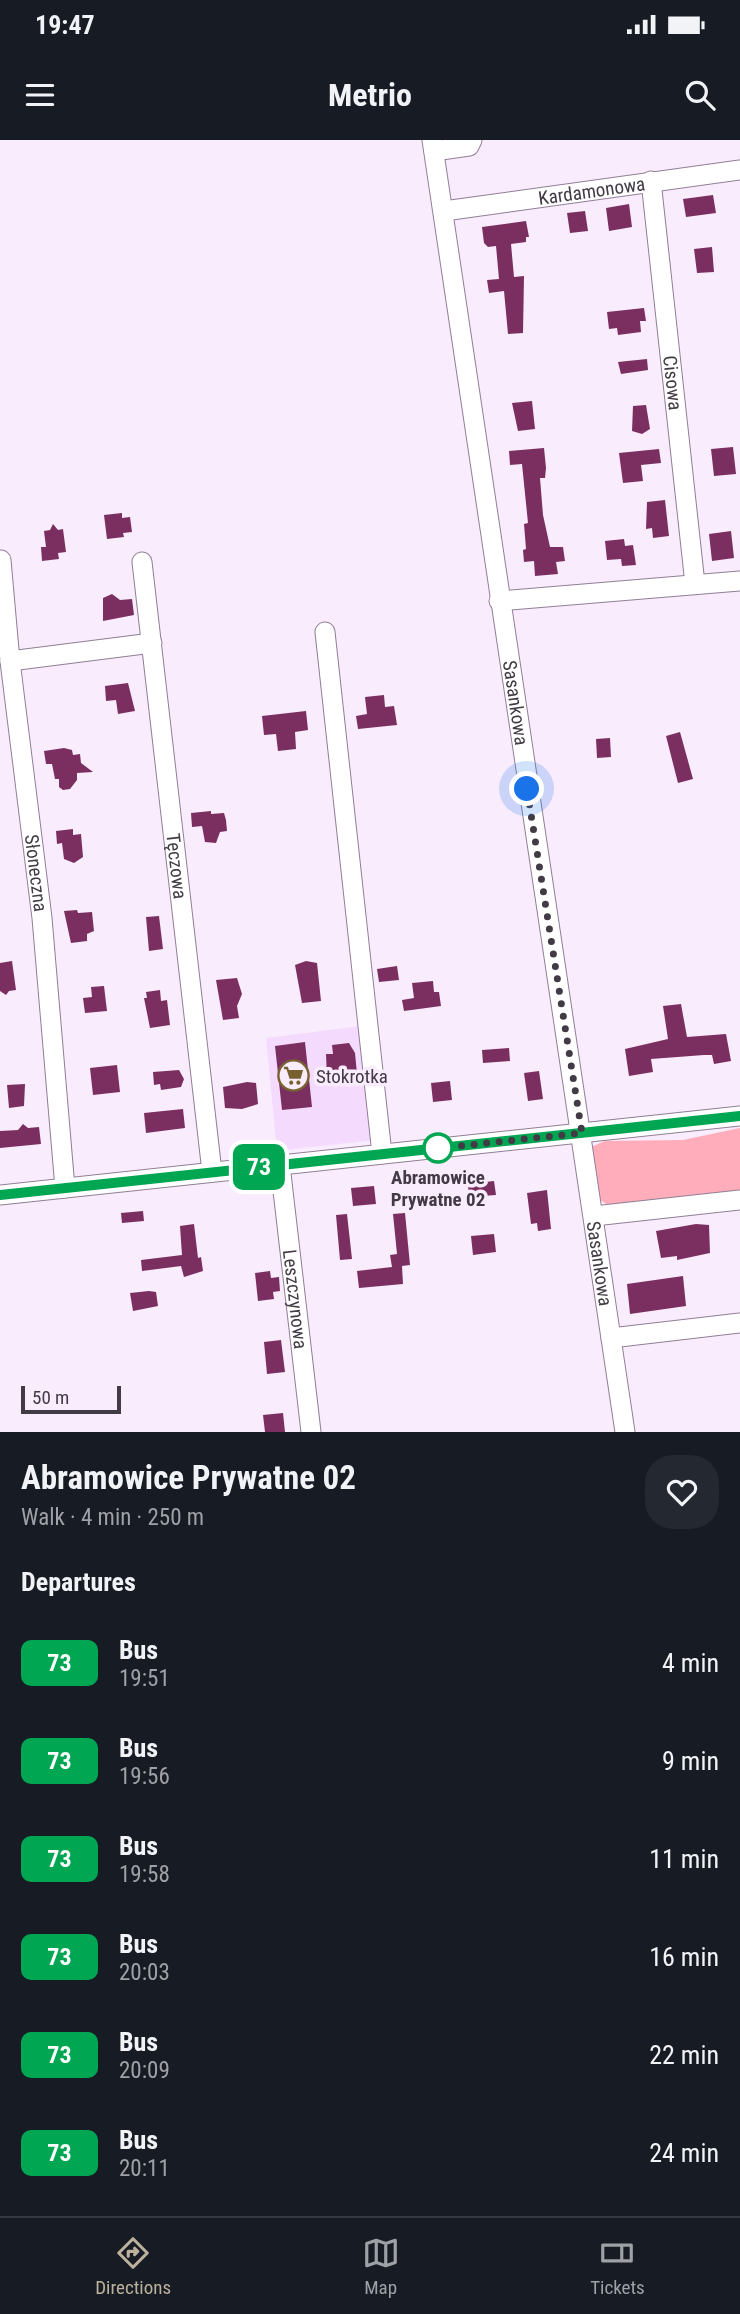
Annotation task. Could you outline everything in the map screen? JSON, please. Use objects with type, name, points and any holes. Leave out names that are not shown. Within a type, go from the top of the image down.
[{"type":"street","points":[[433,146],[469,146],[472,140]]},
{"type":"street","name":"Sasankowa","points":[[433,146],[625,1432]]},
{"type":"street","name":"Kardamonowa","points":[[444,211],[740,170]]},
{"type":"street","name":"Cisowa","points":[[651,181],[695,584]]},
{"type":"street","name":"Słoneczna","points":[[1,560],[10,661],[42,918],[65,1188]]},
{"type":"street","name":"Tęczowa","points":[[142,562],[212,1172]]},
{"type":"street","points":[[499,601],[740,581]]},
{"type":"street","points":[[325,632],[382,1154]]},
{"type":"street","points":[[10,661],[152,643]]},
{"type":"street","points":[[0,1195],[740,1116]]},
{"type":"street","name":"Leszczynowa","points":[[280,1165],[311,1432]]},
{"type":"street","points":[[594,1216],[740,1200]]},
{"type":"street","points":[[611,1338],[740,1323]]},
{"type":"shaded area","points":[[361,1026],[374,1140],[277,1151],[266,1038]]},
{"type":"shaded area","points":[[740,1128],[740,1193],[614,1209],[600,1200],[591,1147],[605,1141],[683,1140]]},
{"type":"building","points":[[713,195],[716,213],[686,217],[683,199]]},
{"type":"building","points":[[629,204],[632,227],[609,231],[606,208]]},
{"type":"building","points":[[585,211],[588,231],[570,233],[567,213]]},
{"type":"building","points":[[526,221],[529,237],[526,237],[526,242],[511,244],[514,277],[524,276],[523,333],[508,334],[504,291],[489,293],[487,280],[499,279],[496,246],[488,247],[484,243],[482,227]]},
{"type":"building","points":[[712,247],[714,272],[697,273],[694,249]]},
{"type":"building","points":[[644,308],[646,321],[640,321],[641,332],[618,335],[617,328],[609,329],[607,312]]},
{"type":"building","points":[[647,359],[648,370],[621,374],[618,362]]},
{"type":"building","points":[[532,401],[535,429],[518,431],[512,403]]},
{"type":"building","points":[[646,405],[650,429],[642,434],[632,431],[633,406]]},
{"type":"building","points":[[733,447],[736,474],[714,476],[711,449]]},
{"type":"building","points":[[544,448],[545,478],[540,478],[543,515],[550,547],[563,547],[565,561],[556,562],[558,574],[535,576],[534,561],[524,562],[524,524],[528,523],[522,464],[510,465],[509,451]]},
{"type":"building","points":[[659,449],[661,463],[641,465],[643,481],[623,483],[619,453]]},
{"type":"building","points":[[665,500],[669,536],[653,538],[652,528],[646,529],[647,502]]},
{"type":"building","points":[[122,513],[122,518],[130,517],[132,532],[123,533],[124,537],[107,539],[104,515]]},
{"type":"building","points":[[53,524],[58,530],[63,529],[66,552],[58,553],[59,559],[42,561],[41,547],[46,547],[44,531],[50,530]]},
{"type":"building","points":[[731,531],[734,558],[712,561],[709,534]]},
{"type":"building","points":[[624,539],[625,546],[633,545],[636,565],[622,566],[621,559],[607,560],[605,541]]},
{"type":"building","points":[[112,594],[120,600],[132,599],[134,615],[103,621],[103,598]]},
{"type":"building","points":[[128,683],[135,711],[118,714],[116,700],[106,701],[105,686]]},
{"type":"building","points":[[384,695],[385,707],[394,706],[397,725],[358,729],[356,716],[367,714],[365,697]]},
{"type":"building","points":[[306,711],[308,730],[295,732],[296,749],[278,751],[276,734],[264,735],[262,716]]},
{"type":"building","points":[[680,732],[693,779],[678,783],[666,736]]},
{"type":"building","points":[[610,738],[611,757],[597,758],[596,739]]},
{"type":"building","points":[[64,748],[72,750],[73,755],[80,754],[81,763],[93,772],[77,773],[77,780],[70,789],[63,790],[59,787],[59,779],[55,779],[52,764],[46,764],[44,751]]},
{"type":"building","points":[[211,811],[211,814],[224,813],[226,820],[227,831],[220,832],[216,843],[205,842],[202,826],[192,827],[191,813]]},
{"type":"building","points":[[73,829],[73,835],[81,834],[83,857],[74,863],[64,859],[62,843],[57,844],[56,831]]},
{"type":"building","points":[[77,910],[78,913],[92,912],[94,931],[87,934],[87,941],[71,943],[64,911]]},
{"type":"building","points":[[159,916],[163,949],[149,951],[146,917]]},
{"type":"building","points":[[12,961],[16,990],[9,991],[6,995],[0,991],[0,963]]},
{"type":"building","points":[[306,961],[317,963],[321,1001],[302,1003],[295,965]]},
{"type":"building","points":[[397,966],[399,980],[379,982],[377,969]]},
{"type":"building","points":[[237,978],[242,994],[237,1006],[239,1018],[223,1020],[216,980]]},
{"type":"building","points":[[433,981],[434,992],[439,992],[441,1006],[404,1011],[402,1000],[414,998],[412,983]]},
{"type":"building","points":[[104,986],[107,1011],[85,1013],[83,998],[92,997],[91,987]]},
{"type":"building","points":[[160,990],[161,1001],[167,1000],[170,1025],[150,1028],[144,998],[147,998],[146,992]]},
{"type":"building","points":[[681,1004],[687,1037],[726,1034],[731,1061],[714,1064],[712,1055],[651,1059],[653,1072],[629,1076],[625,1049],[668,1039],[663,1006]]},
{"type":"building","name":"Stokrotka","points":[[305,1042],[312,1107],[282,1110],[275,1046]]},
{"type":"building","points":[[349,1043],[355,1053],[357,1074],[327,1077],[326,1054],[333,1054],[332,1045]]},
{"type":"building","points":[[509,1048],[510,1061],[483,1063],[482,1050]]},
{"type":"building","points":[[117,1065],[120,1092],[93,1095],[90,1068]]},
{"type":"building","points":[[179,1070],[184,1079],[181,1087],[161,1090],[160,1084],[154,1085],[153,1072]]},
{"type":"building","points":[[539,1071],[543,1099],[528,1101],[524,1073]]},
{"type":"building","points":[[450,1081],[452,1100],[433,1102],[431,1083]]},
{"type":"building","points":[[256,1083],[258,1104],[242,1109],[225,1108],[223,1087]]},
{"type":"building","points":[[25,1084],[24,1106],[9,1108],[7,1085]]},
{"type":"building","points":[[183,1109],[185,1128],[146,1133],[144,1113]]},
{"type":"building","points":[[23,1124],[28,1128],[39,1127],[41,1144],[0,1148],[0,1131],[18,1130]]},
{"type":"building","points":[[494,1181],[496,1195],[469,1197],[468,1184]]},
{"type":"building","points":[[374,1186],[376,1204],[353,1206],[351,1188]]},
{"type":"building","points":[[547,1190],[551,1229],[538,1231],[537,1223],[531,1224],[527,1193]]},
{"type":"building","points":[[143,1211],[144,1221],[122,1223],[121,1213]]},
{"type":"building","points":[[405,1213],[410,1265],[402,1266],[403,1284],[359,1288],[357,1271],[392,1267],[390,1255],[397,1254],[393,1214]]},
{"type":"building","points":[[347,1214],[352,1259],[340,1260],[336,1215]]},
{"type":"building","points":[[194,1224],[198,1258],[201,1257],[203,1271],[184,1277],[181,1266],[142,1271],[141,1260],[182,1255],[180,1226]]},
{"type":"building","points":[[696,1224],[709,1225],[710,1253],[677,1260],[677,1256],[661,1258],[656,1231]]},
{"type":"building","points":[[494,1234],[496,1252],[473,1255],[471,1236]]},
{"type":"building","points":[[270,1271],[271,1278],[279,1277],[280,1291],[273,1292],[274,1299],[258,1301],[255,1273]]},
{"type":"building","points":[[683,1276],[686,1306],[630,1314],[627,1284]]},
{"type":"building","points":[[156,1292],[158,1306],[133,1311],[130,1293]]},
{"type":"building","points":[[281,1340],[285,1372],[267,1374],[264,1342]]},
{"type":"building","points":[[283,1413],[285,1432],[265,1432],[263,1415]]},
{"type":"bus line","name":"73","points":[[0,1195],[740,1116]]},
{"type":"place","name":"Stokrotka","points":[[293,1076]]},
{"type":"place","name":"Abramowice Prywatne 02","points":[[438,1148]]},
{"type":"route","points":[[438,1148],[431,1149],[582,1133],[527,789]]}]
